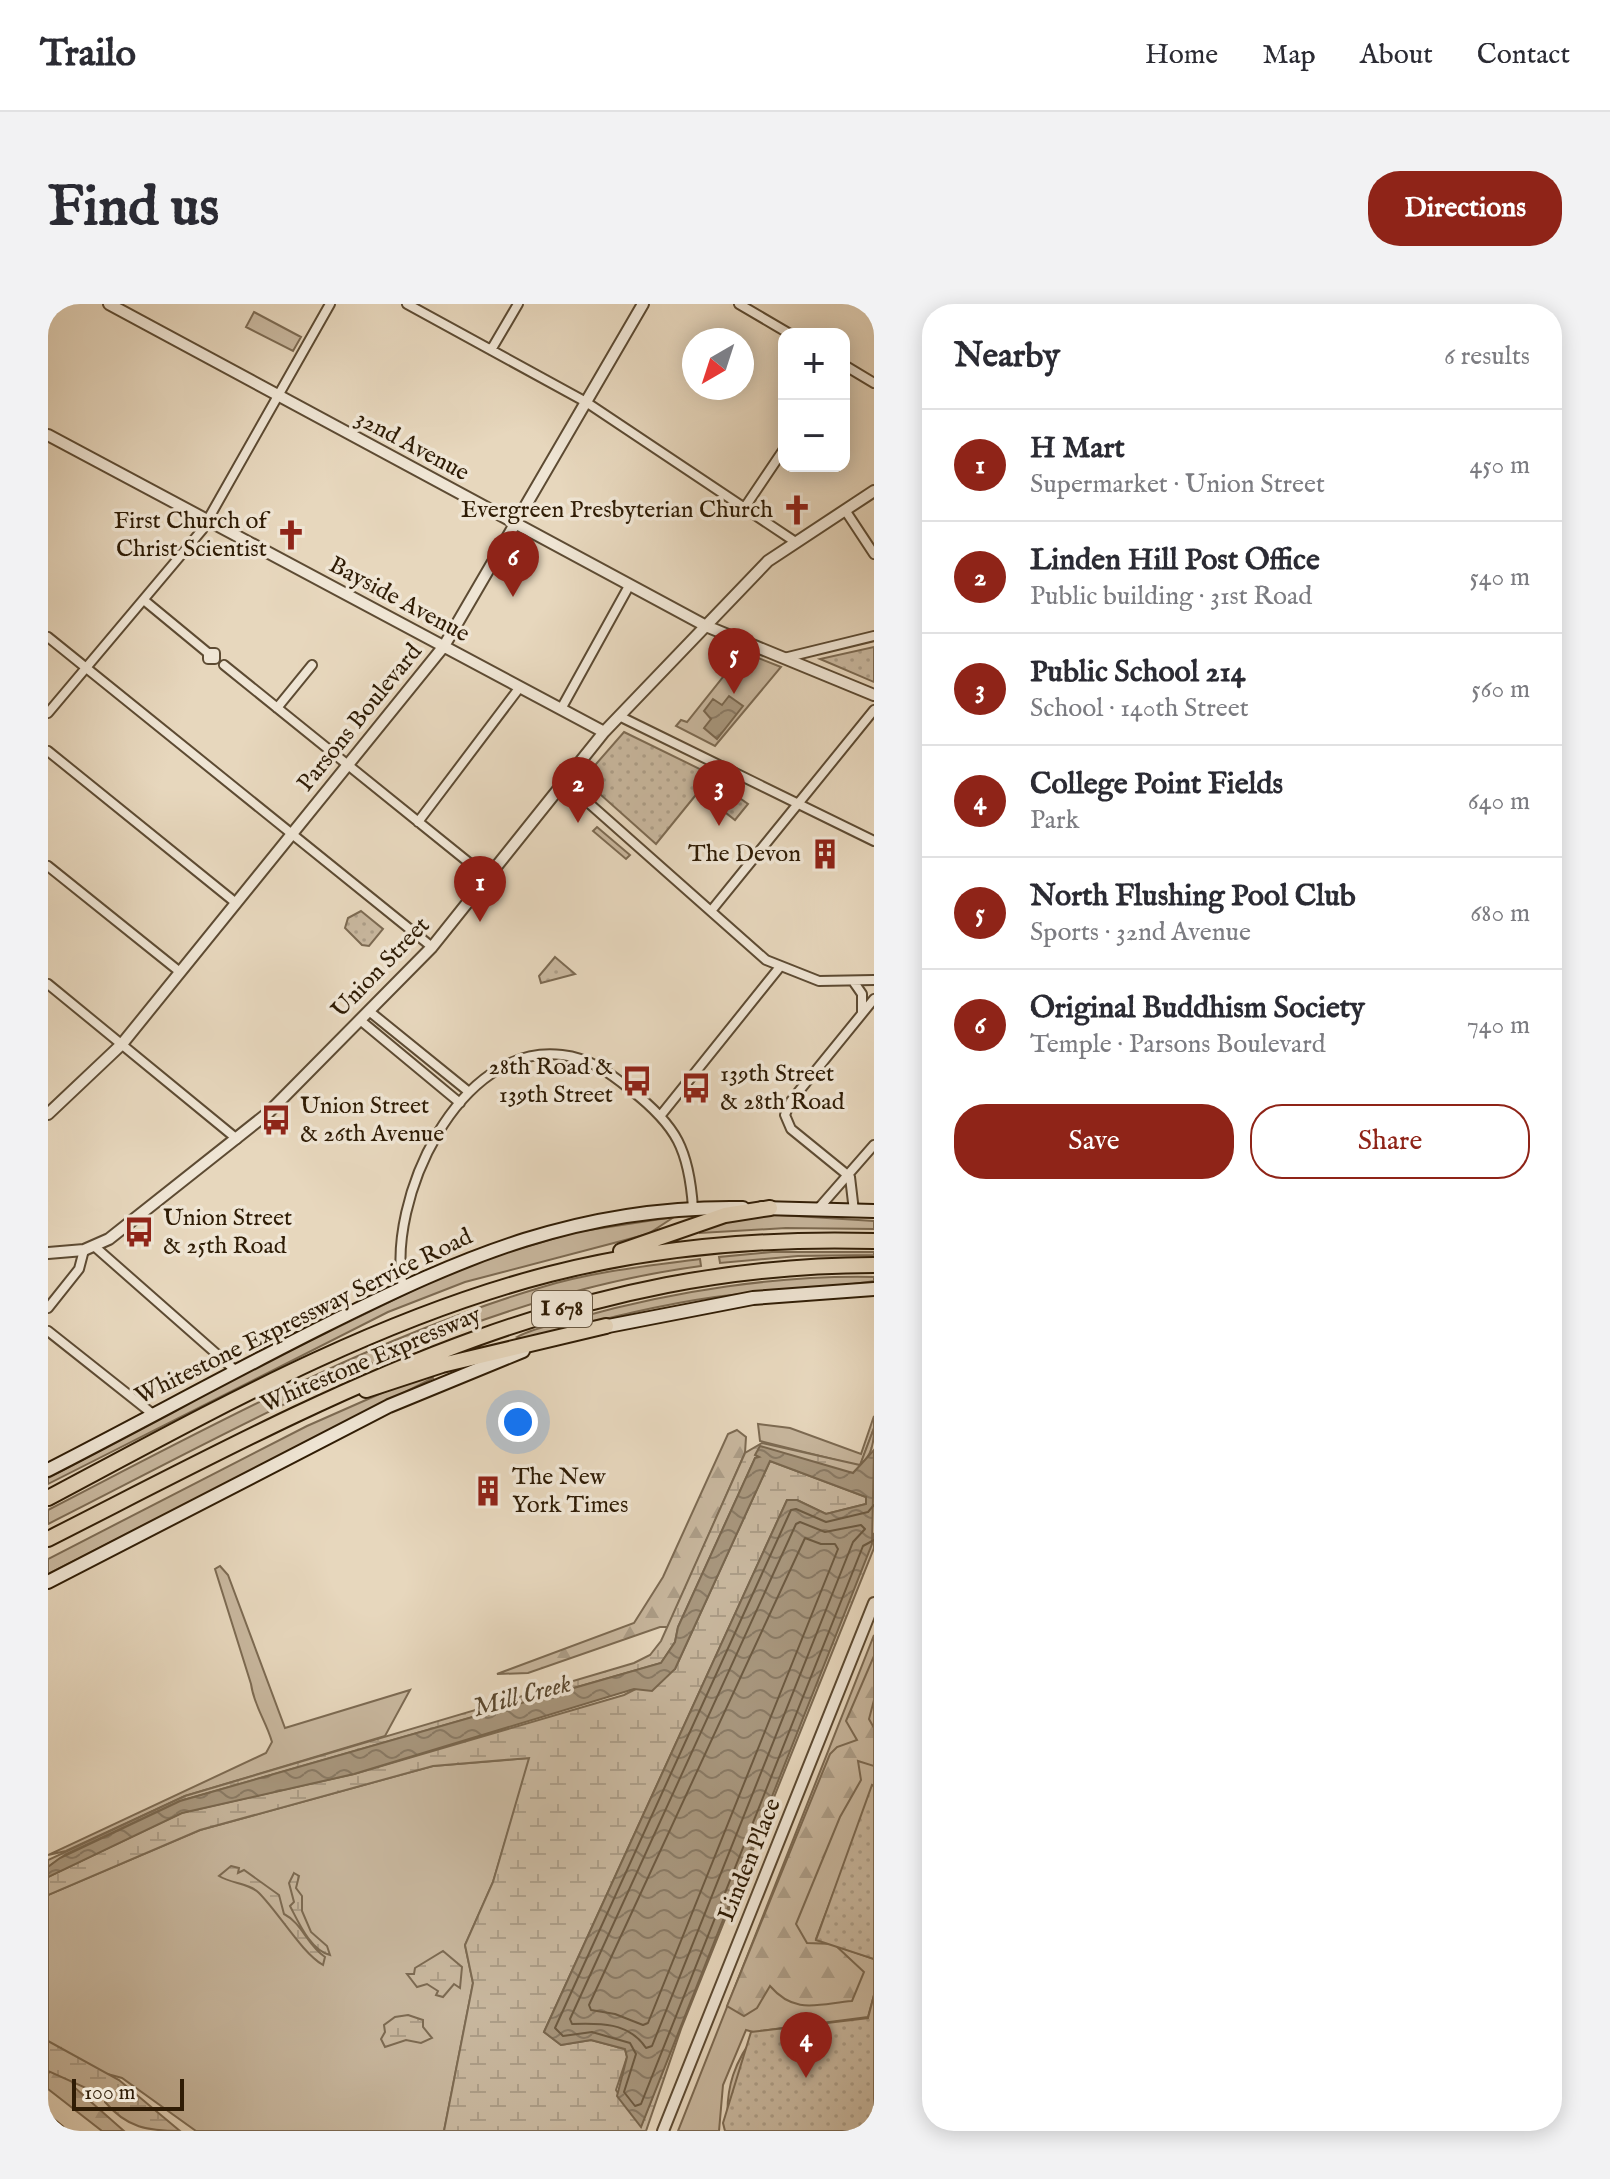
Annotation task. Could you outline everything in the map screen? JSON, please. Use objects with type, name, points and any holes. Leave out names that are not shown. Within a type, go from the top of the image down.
[{"type":"highway","points":[[536,1278],[725,1215],[770,1208]]},
{"type":"highway","name":"Whitestone Expressway","points":[[48,1497],[332,1355],[445,1307],[536,1278],[604,1261],[698,1247],[781,1241],[874,1241]]},
{"type":"highway","name":"Whitestone Expressway","points":[[48,1540],[275,1424],[425,1355],[579,1304],[699,1279],[870,1265]]},
{"type":"highway","points":[[275,1424],[423,1370],[606,1326]]},
{"type":"main road","name":"Whitestone Expressway Service Road","points":[[48,1470],[403,1287],[465,1259],[552,1230],[601,1219],[693,1208],[874,1211]]},
{"type":"main road","points":[[48,1582],[414,1394],[489,1363],[606,1326],[753,1298],[874,1289]]},
{"type":"street","name":"32nd Avenue","points":[[109,304],[706,626],[874,695]]},
{"type":"street","points":[[48,713],[145,601],[207,521],[330,304]]},
{"type":"street","points":[[407,304],[425,308],[491,350],[586,402],[794,541]]},
{"type":"street","points":[[491,350],[518,304]]},
{"type":"street","name":"Parsons Boulevard","points":[[50,1109],[122,1044],[444,646],[643,304]]},
{"type":"street","points":[[739,304],[780,328]]},
{"type":"street","points":[[850,369],[874,383]]},
{"type":"street","name":"Bayside Avenue","points":[[48,435],[604,732]]},
{"type":"street","points":[[745,507],[778,458]]},
{"type":"street","name":"Union Street","points":[[89,1248],[109,1239],[268,1113],[432,947],[604,732],[768,561],[874,491]]},
{"type":"street","points":[[845,510],[874,554]]},
{"type":"street","points":[[561,709],[629,586]]},
{"type":"street","points":[[145,601],[208,653]]},
{"type":"street","points":[[783,658],[874,636]]},
{"type":"street","points":[[48,637],[432,947]]},
{"type":"street","points":[[224,665],[488,878]]},
{"type":"street","points":[[277,708],[312,665]]},
{"type":"street","points":[[418,822],[520,687]]},
{"type":"street","points":[[711,911],[874,710]]},
{"type":"street","points":[[619,716],[874,841]]},
{"type":"street","points":[[48,751],[236,903]]},
{"type":"street","points":[[565,782],[779,968],[819,981],[874,980]]},
{"type":"street","points":[[48,866],[180,972]]},
{"type":"street","points":[[661,1115],[779,968]]},
{"type":"street","points":[[853,981],[862,994],[861,1015]]},
{"type":"street","points":[[48,984],[237,1139]]},
{"type":"street","points":[[854,1211],[854,1189],[849,1176],[791,1129],[785,1118],[791,1101],[874,999]]},
{"type":"street","points":[[369,1011],[469,1092]]},
{"type":"street","points":[[360,1020],[460,1103]]},
{"type":"street","points":[[403,1287],[402,1241],[415,1184],[436,1137],[469,1092],[491,1073],[514,1060],[540,1054],[562,1055],[604,1069],[661,1115],[685,1153],[693,1208]]},
{"type":"street","points":[[817,1210],[874,1145]]},
{"type":"street","points":[[48,1308],[81,1266],[89,1248]]},
{"type":"street","points":[[48,1253],[89,1248],[236,1371]]},
{"type":"street","points":[[48,1331],[154,1415]]},
{"type":"street","name":"Linden Place","points":[[663,2131],[874,1603]]},
{"type":"street","points":[[48,2122],[59,2131]]},
{"type":"green space","points":[[254,312],[301,337],[293,351],[246,327]]},
{"type":"green space","points":[[874,647],[874,682],[820,659]]},
{"type":"green space","points":[[743,652],[781,667],[715,746],[676,726],[681,720],[687,722]]},
{"type":"green space","points":[[624,732],[712,775],[656,844],[583,779]]},
{"type":"green space","points":[[734,794],[748,804],[735,820],[721,809]]},
{"type":"green space","points":[[597,827],[630,855],[626,859],[593,831]]},
{"type":"green space","points":[[361,911],[383,929],[369,946],[362,945],[345,928],[348,918]]},
{"type":"green space","points":[[555,957],[575,974],[541,983],[539,976]]},
{"type":"green space","points":[[764,1214],[874,1221],[874,1229],[786,1228],[700,1233],[699,1228],[723,1219]]},
{"type":"green space","points":[[674,1217],[648,1234],[465,1282],[388,1312],[48,1484],[48,1478],[242,1374],[467,1264],[576,1232]]},
{"type":"green space","points":[[772,1252],[874,1252],[874,1255],[798,1256],[720,1263],[719,1257]]},
{"type":"green space","points":[[700,1259],[701,1266],[614,1282],[529,1305],[364,1367],[284,1404],[48,1524],[48,1510],[289,1388],[412,1333],[558,1282]]},
{"type":"green space","points":[[874,1277],[874,1281],[854,1284],[691,1301],[523,1340],[517,1337],[616,1308],[689,1292],[801,1279]]},
{"type":"green space","points":[[431,1375],[433,1378],[48,1574],[48,1559],[307,1426],[418,1377]]},
{"type":"green space","points":[[874,1416],[874,1428],[860,1466],[760,1441],[758,1424],[790,1428],[861,1454]]},
{"type":"green space","points":[[874,1428],[870,1454],[853,1473],[755,1458],[678,1627],[675,1642],[661,1663],[180,1801],[66,1854],[48,1867],[48,1860],[185,1796],[634,1663],[650,1655],[661,1641],[745,1453],[762,1443],[860,1465]]},
{"type":"green space","points":[[737,1430],[746,1437],[745,1453],[668,1627],[660,1627],[528,1673],[497,1674],[634,1623],[663,1577],[728,1434]]},
{"type":"green space","points":[[770,1461],[866,1497],[866,1504],[826,1514],[797,1500],[787,1500],[544,2032],[561,2045],[591,2040],[625,2049],[627,2057],[616,2090],[641,2126],[874,1533],[874,1548],[681,2029],[646,2131],[444,2131],[473,1983],[465,1945],[493,1882],[529,1758],[433,1766],[200,1830],[48,1895],[48,1877],[181,1813],[354,1774],[624,1695],[675,1669]]},
{"type":"green space","points":[[220,1566],[228,1575],[285,1728],[410,1690],[385,1736],[185,1796],[66,1851],[48,1855],[266,1753],[272,1742],[255,1699],[215,1569]]},
{"type":"green space","points":[[874,1635],[874,1786],[816,1939],[874,1959],[874,1995],[868,2017],[760,2031],[728,2123],[728,2098],[733,2075],[757,2033],[746,2030],[723,2085],[719,2131],[678,2131]]},
{"type":"green space","points":[[874,1656],[874,1700],[869,1719],[874,1728],[874,1766],[858,1761],[861,1780],[840,1817],[796,1924],[807,1943],[834,1944],[864,1972],[852,2001],[808,2006],[789,2001],[770,1986],[757,2008],[744,2016],[727,2006],[830,1754],[837,1747],[857,1740],[846,1721]]},
{"type":"green space","points":[[530,1758],[493,1882],[465,1945],[473,1983],[444,2131],[196,2131],[122,2078],[67,2063],[48,2046],[48,1895],[200,1830],[433,1766]]},
{"type":"green space","points":[[874,1786],[874,1959],[816,1940]]},
{"type":"green space","points":[[231,1866],[239,1868],[238,1873],[244,1870],[279,1895],[284,1914],[325,1957],[323,1965],[307,1952],[259,1893],[219,1876]]},
{"type":"green space","points":[[294,1873],[299,1876],[296,1888],[302,1896],[302,1911],[311,1932],[327,1946],[330,1955],[311,1941],[290,1906],[294,1902],[289,1883]]},
{"type":"green space","points":[[443,1951],[462,1967],[460,1988],[454,1984],[443,1997],[436,1995],[438,1991],[427,1984],[417,1987],[407,1974],[414,1974],[415,1968]]},
{"type":"green space","points":[[874,1995],[874,2131],[725,2131],[723,2123],[751,2032],[868,2018]]},
{"type":"green space","points":[[408,2015],[423,2020],[423,2027],[432,2038],[421,2043],[406,2040],[385,2047],[381,2039],[385,2032],[384,2025],[395,2017]]},
{"type":"green space","points":[[48,2041],[119,2080],[180,2131],[148,2129],[130,2123],[113,2111],[105,2102],[106,2097],[48,2071]]},
{"type":"green space","points":[[61,2049],[74,2087],[124,2131],[102,2131],[48,2089],[48,2074]]},
{"type":"water","points":[[729,696],[743,706],[717,739],[704,728],[711,719],[704,711],[713,699],[722,705]]},
{"type":"water","points":[[760,1446],[853,1473],[874,1450],[872,1544],[641,2127],[617,2096],[627,2057],[625,2049],[591,2040],[561,2045],[544,2032],[787,1500],[797,1500],[826,1514],[866,1504],[866,1497],[770,1461],[675,1669],[652,1691],[634,1689],[354,1774],[182,1813],[48,1877],[48,1867],[60,1858],[180,1801],[661,1663],[675,1642],[678,1627],[755,1458],[759,1457],[755,1455]]},
{"type":"place","name":"Evergreen Presbyterian Church","points":[[797,510]]},
{"type":"place","name":"First Church of Christ Scientist","points":[[291,535]]},
{"type":"place","name":"Original Buddhism Society","points":[[513,597]]},
{"type":"place","name":"North Flushing Pool Club","points":[[734,694]]},
{"type":"place","name":"Linden Hill Post Office","points":[[578,823]]},
{"type":"place","name":"Public School 214","points":[[719,826]]},
{"type":"place","name":"The Devon","points":[[825,854]]},
{"type":"place","name":"H Mart","points":[[480,922]]},
{"type":"place","name":"28th Road & 139th Street","points":[[637,1081]]},
{"type":"place","name":"139th Street & 28th Road","points":[[696,1088]]},
{"type":"place","name":"Union Street & 26th Avenue","points":[[276,1120]]},
{"type":"place","name":"Union Street & 25th Road","points":[[139,1232]]},
{"type":"place","name":"The New York Times","points":[[488,1491]]},
{"type":"place","name":"College Point Fields","points":[[806,2078]]},
{"type":"water label","name":"Mill Creek","points":[[522,1696]]}]
